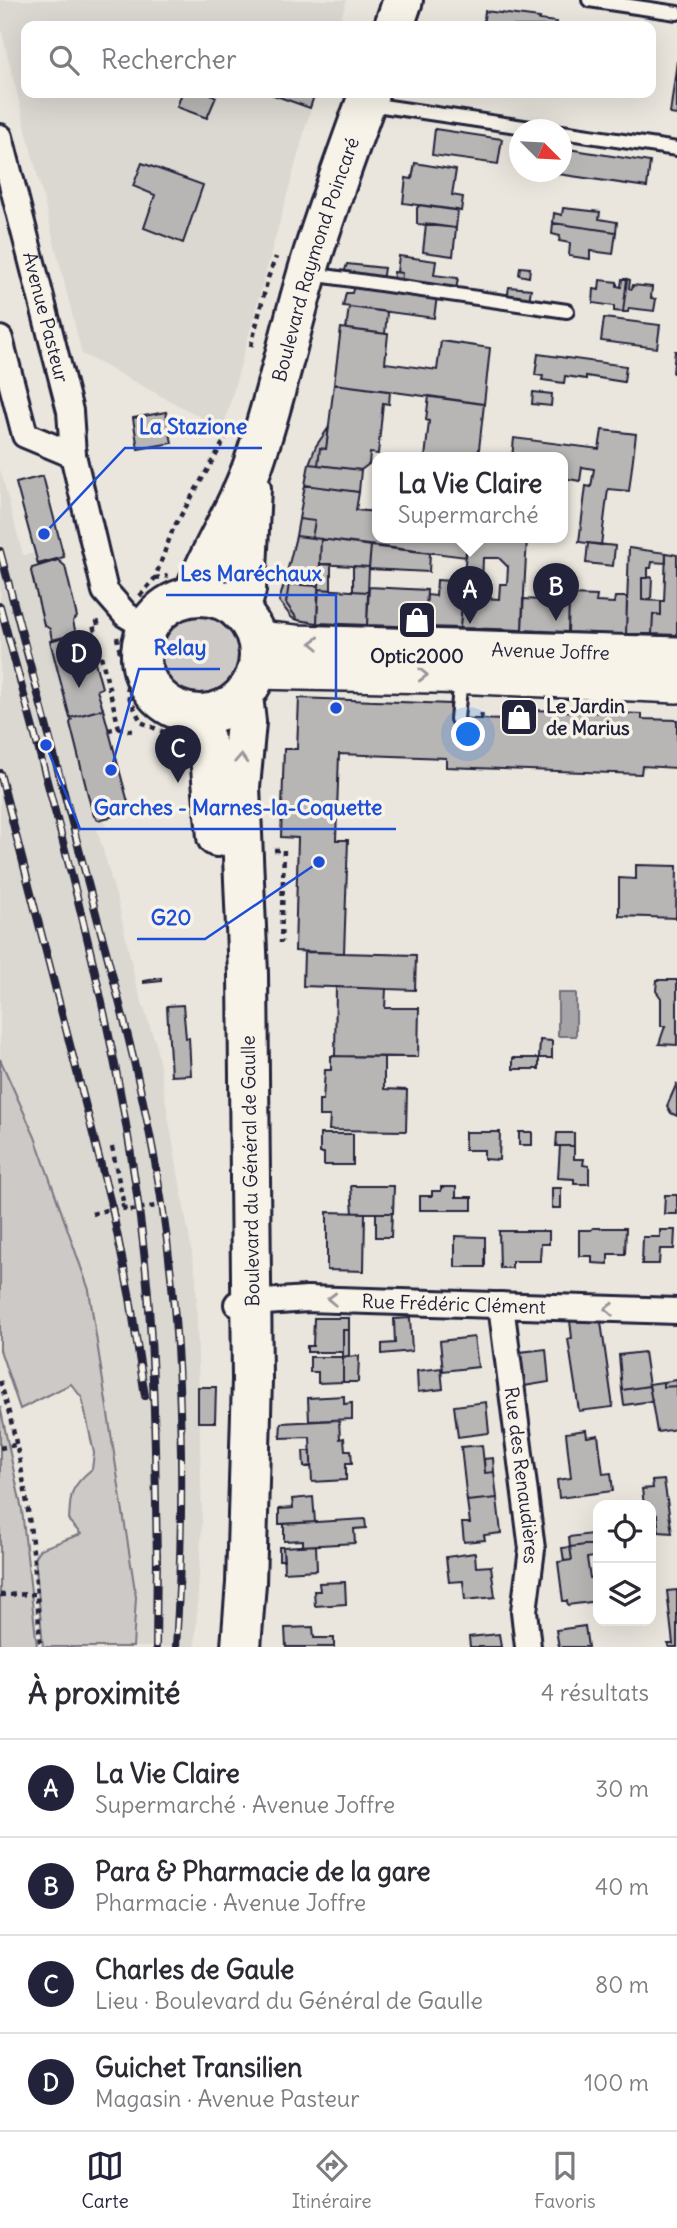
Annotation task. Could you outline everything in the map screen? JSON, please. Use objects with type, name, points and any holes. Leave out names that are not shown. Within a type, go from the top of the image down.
[{"type":"main road","points":[[396,21],[403,0]]},
{"type":"main road","name":"Boulevard Raymond Poincaré","points":[[252,468],[275,396],[293,264],[367,98]]},
{"type":"main road","points":[[193,596],[252,468]]},
{"type":"main road","name":"Boulevard du Général de Gaulle","points":[[222,1647],[230,1555],[242,1304],[248,974],[240,787],[249,654],[246,590],[252,468]]},
{"type":"main road","points":[[193,596],[218,599],[249,654],[221,710],[197,714],[170,706],[148,682],[142,664],[142,645],[135,619],[159,612],[175,602],[193,596]]},
{"type":"main road","name":"Boulevard du Général de Gaulle","points":[[197,714],[210,756],[227,962],[242,1304],[252,1380],[246,1583],[241,1647]]},
{"type":"street","name":"Avenue Pasteur","points":[[0,137],[71,411],[73,455],[105,591],[126,615],[135,619]]},
{"type":"street","points":[[0,340],[25,435],[73,455]]},
{"type":"street","name":"Avenue Joffre","points":[[249,654],[321,644],[677,655]]},
{"type":"street","name":"Avenue Joffre","points":[[249,654],[461,676],[677,685]]},
{"type":"street","name":"Rue Frédéric Clément","points":[[242,1304],[307,1299],[677,1311]]},
{"type":"street","name":"Rue des Renaudières","points":[[501,1305],[532,1549],[524,1611],[528,1647]]},
{"type":"lane","points":[[589,0],[677,13]]},
{"type":"lane","points":[[367,98],[509,124]]},
{"type":"lane","points":[[572,133],[677,149]]},
{"type":"lane","points":[[293,264],[568,311]]},
{"type":"lane","points":[[48,444],[62,428],[71,411]]},
{"type":"lane","points":[[457,719],[461,676]]},
{"type":"path","name":"Boulevard Raymond Poincaré","points":[[249,358],[268,278],[293,264]]},
{"type":"path","points":[[154,728],[141,722],[129,697],[117,634],[135,619],[155,578],[173,529],[230,428]]},
{"type":"path","points":[[110,620],[93,624],[119,728]]},
{"type":"path","points":[[481,719],[482,711]]},
{"type":"path","points":[[108,730],[119,728],[132,731]]},
{"type":"path","points":[[112,1147],[125,1211],[162,1205]]},
{"type":"path","points":[[92,1214],[124,1205]]},
{"type":"path","points":[[0,1381],[24,1486],[38,1594],[40,1647]]},
{"type":"path","points":[[0,1448],[15,1445]]},
{"type":"path","points":[[0,1595],[38,1594]]},
{"type":"shaded area","points":[[0,0],[347,0],[340,21],[21,21],[21,98],[314,98],[223,429],[82,354],[0,25]]},
{"type":"shaded area","points":[[0,469],[23,555],[35,553],[38,566],[32,568],[31,577],[44,625],[50,629],[50,641],[70,717],[73,717],[70,724],[91,807],[96,819],[104,819],[106,826],[97,829],[119,906],[136,984],[156,1044],[196,1277],[202,1523],[195,1647],[133,1647],[136,1597],[89,1290],[35,1137],[0,1059]]},
{"type":"shaded area","points":[[200,608],[226,616],[238,628],[246,654],[238,680],[226,692],[200,700],[174,692],[162,680],[154,654],[162,628],[174,616]]},
{"type":"shaded area","points":[[558,993],[576,993],[576,1036],[558,1036]]},
{"type":"shaded area","points":[[0,1059],[35,1137],[89,1290],[136,1597],[133,1647],[43,1647],[35,1556],[40,1549],[81,1534],[69,1521],[71,1497],[75,1486],[92,1469],[94,1453],[82,1398],[71,1384],[20,1409],[0,1350]]},
{"type":"shaded area","points":[[0,1406],[22,1510],[37,1647],[0,1647]]},
{"type":"building","points":[[485,11],[548,21],[484,21]]},
{"type":"building","points":[[677,61],[677,115],[670,114]]},
{"type":"building","points":[[180,98],[216,98],[207,118],[177,107]]},
{"type":"building","points":[[282,98],[313,98],[310,108]]},
{"type":"building","points":[[435,129],[502,139],[498,164],[432,155]]},
{"type":"building","points":[[572,150],[650,162],[647,187],[572,176]]},
{"type":"building","points":[[142,163],[203,185],[183,243],[144,228],[155,195],[133,186]]},
{"type":"building","points":[[415,163],[456,170],[452,195],[463,197],[461,211],[403,203],[406,178],[412,179]]},
{"type":"building","points":[[420,205],[458,210],[456,228],[417,224],[417,208]]},
{"type":"building","points":[[563,208],[600,212],[599,219],[617,222],[616,232],[553,223],[554,213],[562,215]]},
{"type":"building","points":[[553,223],[616,232],[613,254],[590,251],[590,259],[569,256],[570,243],[559,241],[560,236],[552,234]]},
{"type":"building","points":[[426,224],[456,228],[453,256],[423,252]]},
{"type":"building","points":[[399,256],[436,261],[434,275],[458,278],[456,290],[401,283],[402,273],[397,272]]},
{"type":"building","points":[[347,264],[384,268],[382,281],[343,276]]},
{"type":"building","points":[[520,267],[530,268],[529,277],[519,275]]},
{"type":"building","points":[[394,272],[402,273],[401,283],[393,282]]},
{"type":"building","points":[[622,279],[627,279],[623,312],[614,311],[614,306],[593,303],[594,289],[599,290],[600,280],[617,282],[617,286],[621,287]]},
{"type":"building","points":[[627,279],[630,280],[629,288],[632,289],[633,285],[652,287],[651,298],[656,299],[654,311],[629,308],[628,312],[623,312]]},
{"type":"building","points":[[354,285],[437,296],[434,318],[343,306],[346,293],[352,293]]},
{"type":"building","points":[[509,287],[531,289],[529,302],[507,299]]},
{"type":"building","points":[[349,307],[387,312],[385,334],[346,329]]},
{"type":"building","points":[[604,318],[660,325],[657,348],[601,341]]},
{"type":"building","points":[[341,328],[388,334],[385,363],[437,370],[441,341],[490,348],[484,404],[334,384]]},
{"type":"building","points":[[675,351],[677,373],[673,373]]},
{"type":"building","points":[[538,354],[626,366],[624,382],[586,376],[586,379],[565,376],[564,383],[542,380],[543,376],[535,375]]},
{"type":"building","points":[[334,384],[390,391],[389,404],[383,403],[378,452],[370,453],[369,464],[361,470],[318,465],[320,448],[326,449]]},
{"type":"building","points":[[533,392],[552,394],[551,406],[532,404]]},
{"type":"building","points":[[429,396],[484,404],[479,452],[426,452],[429,421],[426,420]]},
{"type":"building","points":[[166,412],[172,443],[138,449],[133,418]]},
{"type":"building","points":[[329,427],[326,449],[320,448],[318,465],[309,464],[316,446]]},
{"type":"building","points":[[602,430],[636,434],[629,491],[608,489],[601,545],[579,542],[586,486],[591,487],[594,469],[582,467],[580,481],[568,479],[568,452],[513,452],[514,438],[599,449]]},
{"type":"building","points":[[309,464],[361,470],[359,492],[305,485]]},
{"type":"building","points":[[43,476],[64,557],[38,564],[16,483]]},
{"type":"building","points":[[305,485],[359,492],[356,510],[372,512],[372,543],[467,543],[466,557],[312,538],[315,521],[299,519]]},
{"type":"building","points":[[299,519],[315,521],[312,538],[296,536]]},
{"type":"building","points":[[296,536],[321,539],[319,586],[284,584]]},
{"type":"building","points":[[321,539],[371,546],[369,567],[320,564]]},
{"type":"building","points":[[467,543],[527,543],[522,630],[460,628]],"holes":[[[483,558],[499,558],[508,567],[507,584],[500,584],[499,599],[484,598]]]},
{"type":"building","points":[[588,543],[615,546],[613,566],[586,563]]},
{"type":"building","points":[[371,546],[430,553],[429,572],[369,569]]},
{"type":"building","points":[[629,548],[666,553],[666,563],[652,562],[651,568],[648,568],[648,578],[642,578],[642,600],[661,601],[661,615],[653,614],[652,634],[626,634]]},
{"type":"building","points":[[666,553],[677,555],[677,635],[652,634],[653,614],[661,615],[661,601],[664,601]]},
{"type":"building","points":[[58,560],[65,566],[77,617],[73,621],[76,634],[52,640],[50,629],[44,625],[31,571],[32,568]]},
{"type":"building","points":[[320,564],[331,564],[331,590],[318,589]]},
{"type":"building","points":[[353,566],[369,567],[368,592],[353,591]]},
{"type":"building","points":[[544,570],[559,571],[557,600],[569,601],[568,632],[522,630],[523,599],[543,600]]},
{"type":"building","points":[[652,577],[651,600],[642,600],[642,578]]},
{"type":"building","points":[[437,580],[464,582],[460,628],[425,627],[427,595],[436,596]]},
{"type":"building","points":[[284,584],[289,584],[286,603],[298,620],[292,618],[279,601]]},
{"type":"building","points":[[289,584],[319,586],[317,623],[298,620],[286,603]]},
{"type":"building","points":[[369,587],[427,590],[425,627],[367,625]]},
{"type":"building","points":[[318,589],[368,592],[367,625],[317,623]]},
{"type":"building","points":[[569,595],[597,596],[596,602],[614,603],[615,597],[627,597],[626,634],[568,632]]},
{"type":"building","points":[[82,632],[88,652],[92,651],[102,688],[97,690],[103,709],[70,718],[50,641]]},
{"type":"building","points":[[299,698],[450,704],[450,718],[505,720],[505,709],[642,714],[642,719],[677,720],[677,768],[642,766],[641,774],[446,767],[446,758],[339,754],[336,840],[348,840],[344,953],[295,951],[298,838],[281,837],[284,749],[297,749]]},
{"type":"building","points":[[103,709],[129,806],[128,812],[98,820],[91,807],[70,723],[73,717]]},
{"type":"building","points":[[636,865],[677,866],[676,918],[619,916],[619,878],[636,879]]},
{"type":"building","points":[[304,952],[416,955],[415,990],[303,986]]},
{"type":"building","points":[[161,978],[161,981],[144,983],[144,981]]},
{"type":"building","points":[[657,980],[677,980],[677,1045],[659,1044],[665,1026],[661,1026],[661,998],[656,991]]},
{"type":"building","points":[[336,987],[386,989],[385,1008],[419,1008],[418,1057],[335,1056]]},
{"type":"building","points":[[183,1005],[186,1038],[189,1038],[191,1075],[171,1076],[167,1006]]},
{"type":"building","points":[[540,1040],[552,1041],[552,1058],[539,1058]]},
{"type":"building","points":[[331,1056],[384,1057],[384,1089],[407,1090],[406,1131],[329,1130],[330,1116],[319,1116],[319,1100],[323,1100],[325,1070],[331,1070]]},
{"type":"building","points":[[513,1058],[539,1058],[539,1069],[513,1069]]},
{"type":"building","points":[[677,1083],[677,1116],[671,1113],[667,1106]]},
{"type":"building","points":[[465,1132],[500,1132],[499,1160],[484,1159],[484,1150],[465,1150]]},
{"type":"building","points":[[519,1132],[532,1132],[532,1145],[519,1145]]},
{"type":"building","points":[[557,1133],[574,1133],[574,1146],[556,1146]]},
{"type":"building","points":[[320,1134],[353,1134],[353,1165],[324,1165],[324,1153],[320,1153]]},
{"type":"building","points":[[560,1146],[574,1146],[574,1159],[584,1159],[583,1165],[589,1166],[589,1184],[574,1184],[574,1179],[558,1178]]},
{"type":"building","points":[[351,1186],[394,1186],[393,1213],[353,1213]]},
{"type":"building","points":[[441,1187],[456,1187],[456,1197],[472,1197],[472,1210],[420,1210],[420,1196],[432,1196],[432,1191],[441,1191]]},
{"type":"building","points":[[552,1188],[561,1188],[561,1208],[552,1208]]},
{"type":"building","points":[[665,1195],[677,1195],[677,1214],[664,1214]]},
{"type":"building","points":[[327,1212],[365,1213],[364,1271],[327,1270]]},
{"type":"building","points":[[376,1213],[392,1213],[391,1237],[376,1237]]},
{"type":"building","points":[[626,1228],[625,1254],[608,1254],[608,1264],[592,1263],[592,1256],[579,1256],[579,1230]]},
{"type":"building","points":[[660,1230],[675,1230],[674,1249],[660,1249],[659,1264],[642,1264],[643,1237],[660,1237]]},
{"type":"building","points":[[499,1231],[549,1231],[549,1244],[541,1244],[540,1261],[512,1261],[512,1268],[500,1268]]},
{"type":"building","points":[[455,1236],[485,1237],[485,1267],[455,1267]]},
{"type":"building","points":[[314,1318],[349,1318],[349,1330],[343,1330],[343,1352],[307,1352],[307,1346],[313,1346]]},
{"type":"building","points":[[410,1318],[412,1351],[382,1354],[382,1344],[395,1343],[394,1319]]},
{"type":"building","points":[[570,1321],[601,1322],[613,1407],[579,1411],[568,1339],[572,1338]]},
{"type":"building","points":[[343,1330],[349,1330],[349,1356],[343,1357]]},
{"type":"building","points":[[474,1337],[478,1367],[443,1371],[440,1341]]},
{"type":"building","points":[[546,1349],[549,1382],[524,1386],[520,1352]]},
{"type":"building","points":[[644,1352],[649,1386],[622,1390],[619,1355]]},
{"type":"building","points":[[359,1356],[358,1382],[343,1382],[343,1357]]},
{"type":"building","points":[[310,1357],[343,1357],[343,1382],[318,1383],[318,1372],[310,1372]]},
{"type":"building","points":[[441,1368],[443,1389],[418,1392],[417,1371]]},
{"type":"building","points":[[677,1380],[677,1386],[663,1387],[663,1382]]},
{"type":"building","points":[[663,1382],[663,1387],[677,1386],[677,1429],[657,1432],[649,1384]]},
{"type":"building","points":[[649,1386],[652,1401],[624,1405],[622,1390]]},
{"type":"building","points":[[198,1387],[216,1387],[215,1422],[198,1422]]},
{"type":"building","points":[[344,1396],[344,1404],[352,1403],[352,1419],[309,1421],[308,1398]]},
{"type":"building","points":[[486,1402],[489,1433],[458,1437],[454,1406]]},
{"type":"building","points":[[339,1420],[340,1439],[344,1438],[345,1450],[351,1450],[352,1463],[346,1463],[346,1480],[312,1482],[310,1437],[280,1438],[281,1423]]},
{"type":"building","points":[[586,1430],[587,1437],[598,1435],[603,1474],[611,1473],[613,1491],[559,1498],[557,1480],[571,1478],[566,1433]]},
{"type":"building","points":[[482,1445],[485,1473],[494,1472],[497,1498],[467,1501],[461,1447]]},
{"type":"building","points":[[303,1451],[311,1451],[311,1466],[304,1467]]},
{"type":"building","points":[[493,1458],[494,1472],[485,1473],[484,1459]]},
{"type":"building","points":[[664,1480],[672,1533],[659,1532],[656,1500],[643,1500],[642,1489],[653,1488],[652,1481]]},
{"type":"building","points":[[313,1497],[315,1522],[279,1524],[279,1509],[293,1508],[292,1499]]},
{"type":"building","points":[[497,1498],[501,1533],[484,1535],[485,1540],[464,1542],[462,1523],[470,1523],[467,1501]]},
{"type":"building","points":[[365,1519],[366,1528],[354,1529],[355,1543],[303,1546],[303,1540],[284,1541],[284,1524]]},
{"type":"building","points":[[591,1534],[593,1544],[570,1547],[569,1537]]},
{"type":"building","points":[[593,1544],[593,1557],[587,1558],[590,1578],[593,1578],[593,1602],[568,1605],[567,1601],[563,1601],[558,1562],[572,1560],[570,1547]]},
{"type":"building","points":[[316,1545],[317,1570],[284,1572],[283,1547]]},
{"type":"building","points":[[279,1547],[283,1547],[284,1560],[279,1560]]},
{"type":"building","points":[[570,1547],[572,1560],[564,1561],[562,1548]]},
{"type":"building","points":[[475,1553],[476,1567],[491,1566],[495,1597],[465,1600],[463,1581],[449,1582],[446,1557]]},
{"type":"building","points":[[345,1582],[346,1604],[315,1606],[314,1591],[320,1591],[319,1583]]},
{"type":"building","points":[[677,1590],[677,1647],[669,1647],[668,1644],[673,1644],[667,1591]]},
{"type":"building","points":[[585,1626],[588,1647],[559,1647],[556,1630]]},
{"type":"building","points":[[313,1627],[314,1638],[334,1638],[334,1647],[286,1647],[285,1628]]},
{"type":"building","points":[[499,1634],[501,1647],[470,1647],[469,1637]]},
{"type":"railway","points":[[0,551],[130,1045],[162,1204],[175,1315],[181,1426],[181,1536],[176,1647]]},
{"type":"railway","points":[[0,606],[63,840],[101,996],[131,1154],[150,1316],[157,1562]]},
{"type":"railway","points":[[0,773],[112,1208],[130,1298],[145,1396]]},
{"type":"railway","points":[[156,1647],[157,1553]]},
{"type":"place","name":"La Stazione","points":[[44,534]]},
{"type":"place","name":"Optic2000","points":[[417,620]]},
{"type":"place","name":"Para & Pharmacie de la gare","points":[[556,621]]},
{"type":"place","name":"La Vie Claire","points":[[470,624]]},
{"type":"place","name":"Guichet Transilien","points":[[79,688]]},
{"type":"place","name":"Les Maréchaux","points":[[336,708]]},
{"type":"place","name":"Le Jardin de Marius","points":[[519,717]]},
{"type":"place","name":"Garches - Marnes-la-Coquette","points":[[46,745]]},
{"type":"place","name":"Relay","points":[[111,770]]},
{"type":"place","name":"Charles de Gaule","points":[[178,783]]},
{"type":"place","name":"G20","points":[[319,862]]}]
